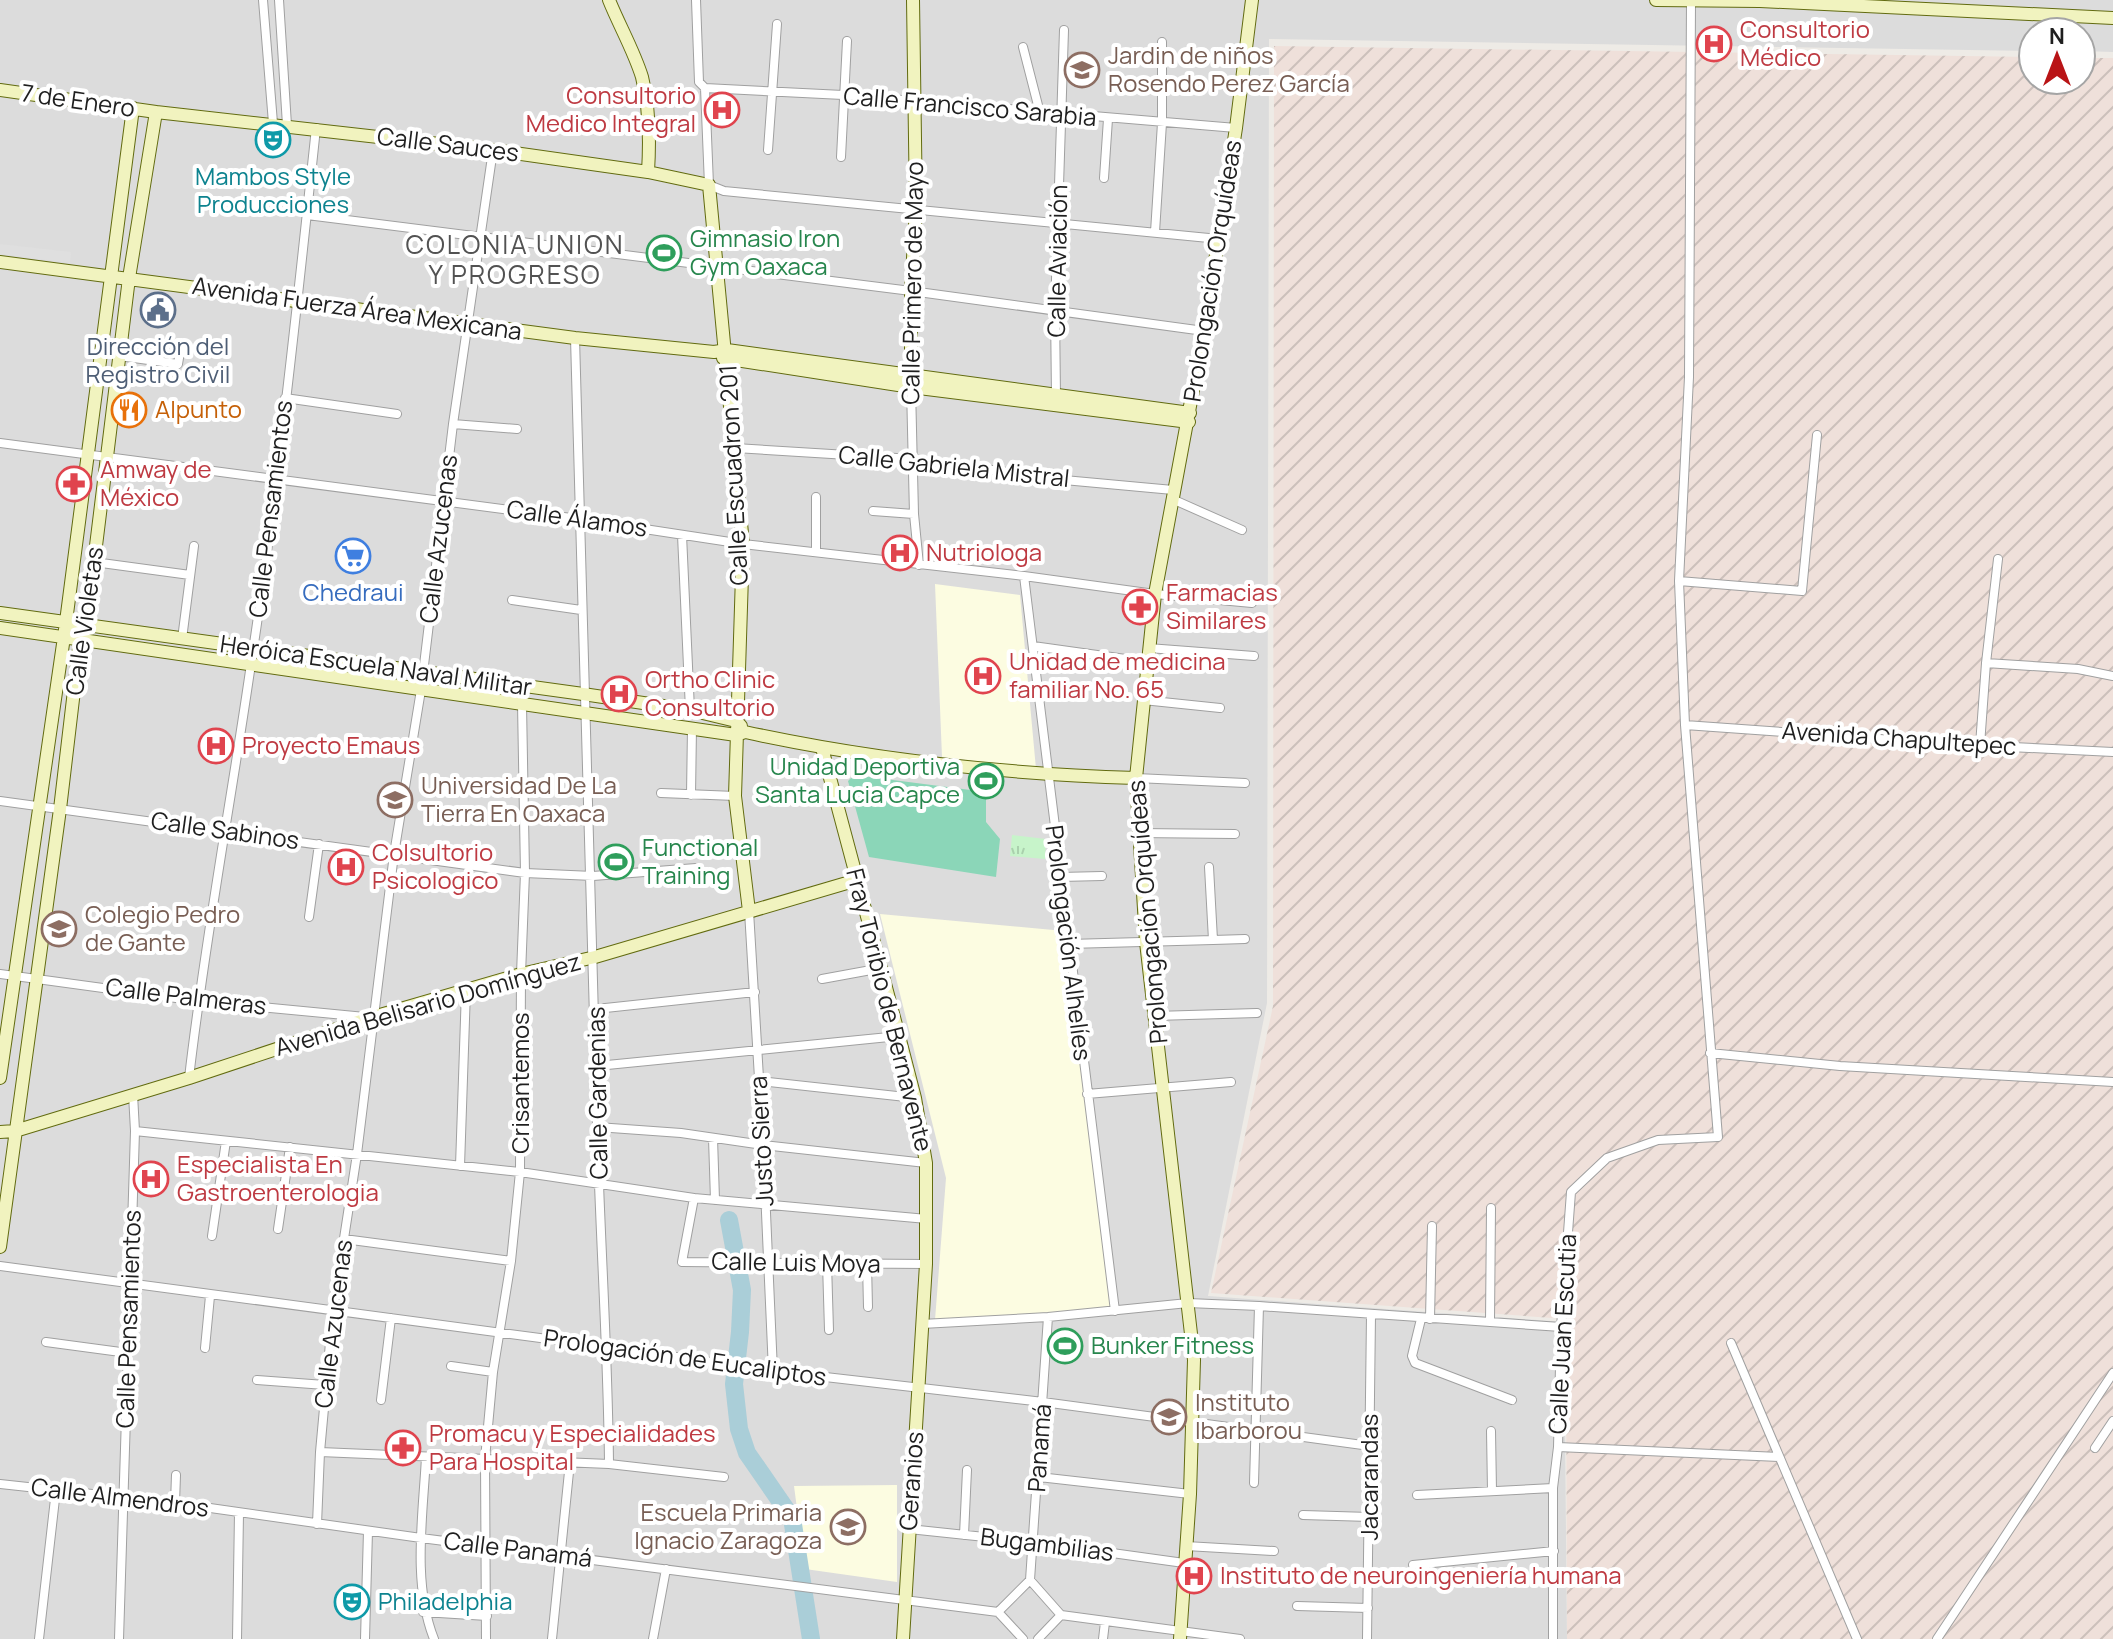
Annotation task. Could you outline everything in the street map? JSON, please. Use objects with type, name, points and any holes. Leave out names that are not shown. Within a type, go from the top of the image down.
[{"type":"street","points":[[263,0],[273,123]]},
{"type":"street","points":[[279,0],[287,125]]},
{"type":"street","points":[[609,0],[642,78],[651,138],[648,172]]},
{"type":"street","name":"Calle Escuadron 201","points":[[696,0],[699,82],[705,88],[709,185],[723,355],[743,544],[735,796],[749,911]]},
{"type":"street","name":"Calle Primero de Mayo","points":[[913,0],[916,208],[911,291],[914,514],[919,565]]},
{"type":"street","name":"Prolongación Orquídeas","points":[[1180,1636],[1190,1494],[1194,1360],[1146,942],[1136,778],[1155,594],[1172,494],[1190,418],[1236,128],[1252,0]]},
{"type":"street","points":[[1656,0],[1959,6],[2113,18]]},
{"type":"street","points":[[1691,1],[1689,377],[1679,581],[1685,725],[1710,1053],[1840,1066],[2113,1082]]},
{"type":"street","points":[[768,150],[777,24]]},
{"type":"street","name":"Calle Aviación","points":[[1056,400],[1055,310],[1064,30]]},
{"type":"street","points":[[841,157],[847,41]]},
{"type":"street","points":[[1155,232],[1162,123],[1162,42]]},
{"type":"street","points":[[1023,47],[1040,113]]},
{"type":"street","name":"Calle Francisco Sarabia","points":[[705,88],[843,95],[1236,128]]},
{"type":"street","name":"7 de Enero","points":[[0,90],[156,112]]},
{"type":"street","name":"Calle Violetas","points":[[0,1078],[64,637],[133,108]]},
{"type":"street","name":"Calle Sauces","points":[[156,112],[493,150],[648,172],[739,193],[1219,239]]},
{"type":"street","name":"Calle Violetas","points":[[0,1247],[80,640],[94,562],[129,278],[156,112]]},
{"type":"street","points":[[1104,178],[1108,119]]},
{"type":"street","name":"Calle Pensamientos","points":[[189,1078],[198,1001],[254,648],[316,128]]},
{"type":"street","name":"Calle Azucenas","points":[[317,1524],[333,1310],[357,1154],[394,854],[421,690],[453,424],[493,150]]},
{"type":"street","points":[[307,215],[1204,331]]},
{"type":"street","name":"Avenida Fuerza Área Mexicana","points":[[0,262],[1190,418]]},
{"type":"street","name":"Calle Gardenias","points":[[575,338],[583,694],[593,876],[597,1127],[608,1347],[609,1464]]},
{"type":"street","points":[[119,356],[178,364],[181,346]]},
{"type":"street","points":[[285,398],[397,414]]},
{"type":"street","points":[[453,424],[517,429]]},
{"type":"street","points":[[1679,581],[1802,591],[1817,435]]},
{"type":"street","name":"Calle Álamos","points":[[0,443],[443,500],[743,544],[1252,603]]},
{"type":"street","name":"Calle Gabriela Mistral","points":[[735,448],[913,459],[1172,494],[1242,530]]},
{"type":"street","points":[[816,497],[816,552]]},
{"type":"street","points":[[873,511],[914,514]]},
{"type":"street","points":[[682,535],[690,710]]},
{"type":"street","points":[[182,639],[194,546]]},
{"type":"street","points":[[1980,745],[1998,559]]},
{"type":"street","points":[[94,562],[190,575]]},
{"type":"street","name":"Prolongación Alhelíes","points":[[1024,576],[1115,1311]]},
{"type":"street","points":[[512,600],[581,610]]},
{"type":"street","name":"Heróica Escuela Naval Militar","points":[[0,613],[690,710],[739,729],[822,748],[1047,776],[1136,778]]},
{"type":"street","name":"Heróica Escuela Naval Militar","points":[[0,628],[692,728],[739,729]]},
{"type":"street","points":[[1033,646],[1147,662]]},
{"type":"street","points":[[1148,648],[1254,656]]},
{"type":"street","points":[[1986,663],[2078,669],[2113,676]]},
{"type":"street","points":[[1143,700],[1220,708]]},
{"type":"street","name":"Crisantemos","points":[[486,1639],[485,1459],[493,1372],[511,1261],[520,1172],[525,873],[522,704]]},
{"type":"street","name":"Avenida Chapultepec","points":[[1685,725],[2113,752]]},
{"type":"street","points":[[691,795],[692,728]]},
{"type":"street","name":"Fray Toribio de Bernavente","points":[[822,748],[915,1098],[926,1163],[926,1264],[922,1324]]},
{"type":"street","points":[[1136,778],[1245,783]]},
{"type":"street","points":[[661,793],[735,796]]},
{"type":"street","name":"Calle Sabinos","points":[[0,801],[525,873],[593,876],[696,868]]},
{"type":"street","points":[[1137,833],[1235,834]]},
{"type":"street","points":[[309,917],[319,844]]},
{"type":"street","points":[[1209,867],[1213,940]]},
{"type":"street","points":[[1060,877],[1102,876]]},
{"type":"street","name":"Avenida Belisario Domínguez","points":[[0,1132],[15,1131],[189,1078],[373,1017],[521,974],[595,957],[857,880]]},
{"type":"street","name":"Justo Sierra","points":[[749,911],[773,1371]]},
{"type":"street","points":[[1069,944],[1245,939]]},
{"type":"street","points":[[822,979],[882,968]]},
{"type":"street","name":"Calle Palmeras","points":[[0,974],[198,1001],[373,1017]]},
{"type":"street","points":[[460,1166],[466,990]]},
{"type":"street","points":[[596,1009],[755,992]]},
{"type":"street","points":[[1155,1016],[1257,1013]]},
{"type":"street","points":[[597,1066],[899,1036]]},
{"type":"street","name":"Calle Juan Escutia","points":[[1553,1639],[1553,1488],[1558,1447],[1561,1327],[1571,1192],[1607,1158],[1658,1140],[1718,1137],[1710,1053]]},
{"type":"street","points":[[759,1081],[915,1098]]},
{"type":"street","points":[[1087,1094],[1231,1082]]},
{"type":"street","name":"Calle Pensamientos","points":[[119,1639],[135,1131],[133,1093]]},
{"type":"street","points":[[597,1127],[636,1128],[926,1163]]},
{"type":"street","points":[[135,1131],[520,1172],[694,1198],[927,1219]]},
{"type":"street","points":[[713,1138],[715,1200]]},
{"type":"street","points":[[212,1236],[226,1141]]},
{"type":"street","points":[[278,1229],[290,1147]]},
{"type":"street","name":"Calle Luis Moya","points":[[694,1198],[682,1262],[926,1264]]},
{"type":"street","points":[[1490,1322],[1491,1208]]},
{"type":"street","points":[[1432,1226],[1426,1319],[1412,1356],[1415,1363],[1512,1400]]},
{"type":"street","points":[[344,1239],[511,1261]]},
{"type":"street","points":[[827,1263],[829,1330]]},
{"type":"street","points":[[867,1264],[868,1307]]},
{"type":"street","name":"Prologación de Eucaliptos","points":[[0,1266],[741,1367],[1043,1402],[1370,1446]]},
{"type":"street","points":[[205,1348],[210,1296]]},
{"type":"street","points":[[922,1324],[1048,1317],[1188,1303],[1561,1327]]},
{"type":"street","points":[[1254,1483],[1259,1306]]},
{"type":"street","name":"Jacarandas","points":[[1367,1639],[1371,1315]]},
{"type":"street","name":"Panamá","points":[[1030,1580],[1048,1317]]},
{"type":"street","points":[[381,1400],[391,1318]]},
{"type":"street","name":"Geranios","points":[[903,1639],[922,1324]]},
{"type":"street","points":[[46,1342],[128,1353]]},
{"type":"street","points":[[1731,1343],[1857,1639]]},
{"type":"street","points":[[451,1366],[493,1372]]},
{"type":"street","points":[[1937,1639],[2113,1373]]},
{"type":"street","points":[[257,1380],[325,1385]]},
{"type":"street","points":[[2095,1448],[2113,1421]]},
{"type":"street","points":[[1491,1431],[1492,1491]]},
{"type":"street","points":[[1558,1447],[1779,1457]]},
{"type":"street","points":[[320,1452],[609,1464],[724,1477]]},
{"type":"street","points":[[426,1457],[421,1538],[423,1612],[434,1639]]},
{"type":"street","points":[[552,1639],[570,1462]]},
{"type":"street","points":[[964,1535],[967,1470]]},
{"type":"street","points":[[175,1503],[176,1475]]},
{"type":"street","points":[[1039,1477],[1190,1494]]},
{"type":"street","name":"Calle Almendros","points":[[0,1484],[239,1513]]},
{"type":"street","points":[[1417,1495],[1553,1488]]},
{"type":"street","points":[[39,1639],[56,1490]]},
{"type":"street","points":[[237,1639],[239,1513]]},
{"type":"street","name":"Calle Panamá","points":[[239,1513],[905,1600]]},
{"type":"street","points":[[1303,1515],[1370,1517]]},
{"type":"street","name":"Bugambilias","points":[[909,1529],[1184,1563]]},
{"type":"street","points":[[365,1639],[368,1531]]},
{"type":"street","points":[[1186,1546],[1274,1551]]},
{"type":"street","points":[[1413,1565],[1554,1551]]},
{"type":"street","points":[[653,1639],[666,1569]]},
{"type":"street","points":[[998,1612],[1030,1580],[1061,1615],[1180,1636],[1240,1639]]},
{"type":"street","points":[[905,1600],[998,1612],[1023,1639]]},
{"type":"street","points":[[1297,1606],[1368,1608]]},
{"type":"street","points":[[423,1612],[487,1616]]},
{"type":"street","points":[[1038,1639],[1061,1615]]},
{"type":"street","points":[[1103,1639],[1105,1622]]},
{"type":"shaded area","points":[[0,0],[2113,0],[2113,52],[2097,52],[2097,16],[2017,16],[2017,51],[1269,39],[1267,1003],[1208,1296],[1564,1322],[1567,1639],[0,1639]]},
{"type":"shaded area","points":[[1274,46],[2017,57],[2017,96],[2097,96],[2097,58],[2113,58],[2113,1639],[1567,1639],[1566,1319],[1211,1293],[1273,1006]]},
{"type":"shaded area","points":[[0,244],[71,252],[70,263],[0,254]]},
{"type":"shaded area","name":"Unidad de medicina familiar No. 65","points":[[935,584],[1020,595],[1036,769],[942,757]]},
{"type":"shaded area","points":[[880,914],[1064,931],[1113,1308],[935,1320],[946,1178]]},
{"type":"shaded area","name":"Escuela Primaria Ignacio Zaragoza","points":[[897,1485],[897,1582],[805,1569],[794,1486]]},
{"type":"green space","points":[[854,775],[986,792],[986,822],[1000,839],[996,877],[869,857],[848,781]]},
{"type":"green space","points":[[1012,835],[1046,839],[1045,859],[1010,856]]},
{"type":"waterway","points":[[729,1220],[742,1290],[734,1384],[739,1429],[747,1453],[792,1518],[811,1639]]},
{"type":"place","name":"Consultorio Médico","points":[[1714,44]]},
{"type":"place","name":"Jardin de niños Rosendo Perez García","points":[[1082,70]]},
{"type":"place","name":"Consultorio Medico Integral","points":[[722,110]]},
{"type":"place","name":"Mambos Style Producciones","points":[[273,140]]},
{"type":"place","name":"Gimnasio Iron Gym Oaxaca","points":[[664,253]]},
{"type":"place","name":"Dirección del Registro Civil","points":[[158,310]]},
{"type":"place","name":"Alpunto","points":[[129,410]]},
{"type":"place","name":"Amway de México","points":[[74,484]]},
{"type":"place","name":"Nutriologa","points":[[900,553]]},
{"type":"place","name":"Chedraui","points":[[353,556]]},
{"type":"place","name":"Farmacias Similares","points":[[1140,607]]},
{"type":"place","name":"Unidad de medicina familiar No. 65","points":[[983,676]]},
{"type":"place","name":"Ortho Clinic Consultorio","points":[[619,694]]},
{"type":"place","name":"Proyecto Emaus","points":[[216,746]]},
{"type":"place","name":"Unidad Deportiva Santa Lucia Capce","points":[[986,781]]},
{"type":"place","name":"Universidad De La Tierra En Oaxaca","points":[[395,800]]},
{"type":"place","name":"Functional Training","points":[[616,862]]},
{"type":"place","name":"Colsultorio Psicologico","points":[[346,867]]},
{"type":"place","name":"Colegio Pedro de Gante","points":[[59,929]]},
{"type":"place","name":"Especialista En Gastroenterologia","points":[[151,1179]]},
{"type":"place","name":"Bunker Fitness","points":[[1065,1346]]},
{"type":"place","name":"Instituto Ibarborou","points":[[1169,1417]]},
{"type":"place","name":"Promacu y Especialidades Para Hospital","points":[[403,1448]]},
{"type":"place","name":"Escuela Primaria Ignacio Zaragoza","points":[[848,1527]]},
{"type":"place","name":"Instituto de neuroingeniería humana","points":[[1194,1576]]},
{"type":"place","name":"Philadelphia","points":[[352,1602]]},
{"type":"district","name":"COLONIA UNION Y PROGRESO","points":[[515,260]]}]
